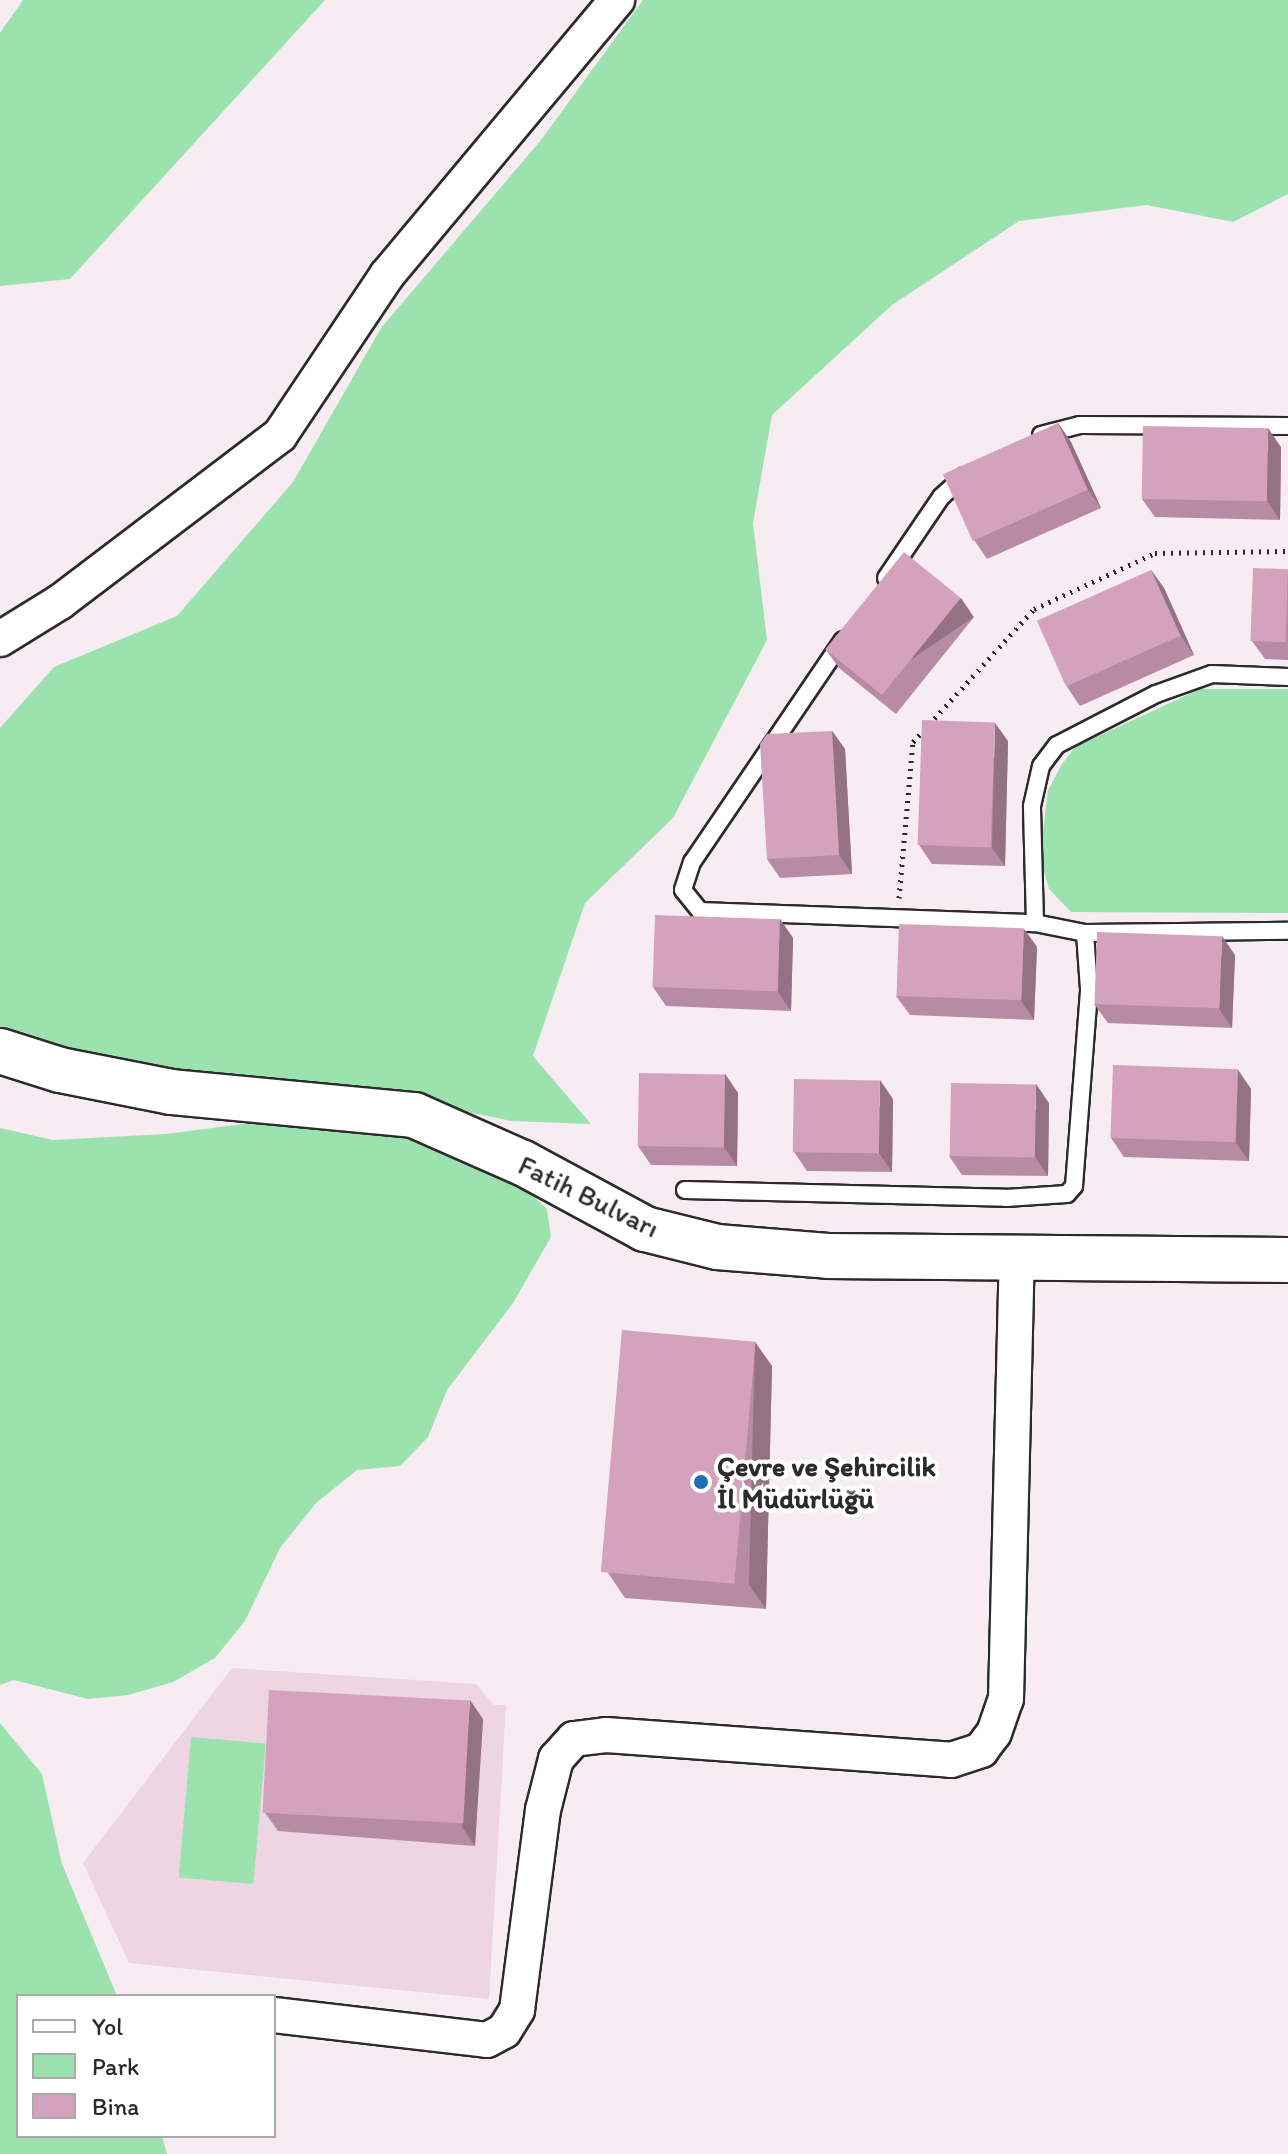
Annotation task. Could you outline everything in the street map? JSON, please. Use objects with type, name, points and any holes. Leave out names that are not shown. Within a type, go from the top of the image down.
[{"type":"street","points":[[0,639],[60,602],[280,435],[387,275],[617,0]]},
{"type":"street","name":"Fatih Bulvarı","points":[[0,1051],[60,1070],[171,1092],[414,1115],[523,1163],[645,1229],[717,1247],[828,1256],[1288,1260]]},
{"type":"street","points":[[276,2015],[487,2040],[504,2031],[517,2010],[543,1810],[556,1759],[574,1739],[606,1735],[951,1760],[981,1750],[994,1733],[1006,1699],[1017,1257]]},
{"type":"lane","points":[[1018,445],[1080,425],[1288,426]]},
{"type":"lane","points":[[879,588],[941,497],[978,468]]},
{"type":"lane","points":[[852,627],[692,862],[683,890],[700,911],[1035,923],[1085,933],[1288,931]]},
{"type":"lane","points":[[1035,923],[1032,806],[1041,766],[1057,745],[1156,694],[1212,674],[1288,677]]},
{"type":"lane","points":[[685,1190],[1006,1198],[1067,1194],[1074,1186],[1089,989],[1085,933]]},
{"type":"path","points":[[897,918],[913,742],[1034,609],[1155,553],[1288,551]]},
{"type":"shaded area","points":[[232,1668],[476,1684],[494,1705],[506,1705],[489,1999],[129,1963],[83,1863]]},
{"type":"green space","points":[[23,0],[325,0],[70,279],[0,286],[0,33]]},
{"type":"green space","points":[[643,0],[1288,0],[1288,194],[1233,222],[1147,205],[1019,221],[892,305],[772,415],[753,523],[767,640],[673,818],[585,903],[533,1056],[591,1124],[511,1121],[395,1097],[0,1061],[0,728],[54,667],[177,616],[293,482],[381,328],[541,140]]},
{"type":"green space","points":[[1200,689],[1288,689],[1288,913],[1071,912],[1049,889],[1040,858],[1048,790],[1062,764],[1075,747]]},
{"type":"green space","points":[[273,1120],[349,1125],[428,1144],[522,1186],[547,1209],[551,1237],[513,1303],[447,1390],[428,1437],[400,1466],[357,1470],[316,1503],[280,1548],[245,1621],[215,1658],[173,1682],[128,1695],[88,1699],[14,1680],[0,1685],[0,1128],[53,1140],[166,1134]]},
{"type":"green space","points":[[0,1723],[42,1774],[62,1864],[116,1994],[16,1994],[16,2138],[163,2138],[167,2154],[0,2154]]},
{"type":"green space","points":[[191,1737],[266,1744],[253,1884],[179,1877]]},
{"type":"building","points":[[1058,423],[1088,490],[973,541],[943,474]]},
{"type":"building","points":[[1143,426],[1268,428],[1267,501],[1142,499]]},
{"type":"building","points":[[904,552],[961,598],[882,695],[825,649]]},
{"type":"building","points":[[1253,568],[1288,569],[1285,642],[1250,641]]},
{"type":"building","points":[[1151,570],[1180,636],[1066,687],[1037,621]]},
{"type":"building","points":[[922,720],[995,723],[991,847],[918,845]]},
{"type":"building","points":[[832,731],[839,855],[767,859],[760,744],[767,734]]},
{"type":"building","points":[[655,915],[780,919],[777,991],[652,987]]},
{"type":"building","points":[[899,924],[1024,928],[1021,1000],[896,996]]},
{"type":"building","points":[[1097,932],[1222,936],[1219,1008],[1094,1004]]},
{"type":"building","points":[[1113,1065],[1238,1069],[1235,1142],[1110,1138]]},
{"type":"building","points":[[639,1073],[725,1075],[724,1147],[638,1146]]},
{"type":"building","points":[[794,1079],[880,1081],[879,1153],[793,1152]]},
{"type":"building","points":[[951,1083],[1036,1084],[1035,1157],[950,1156]]},
{"type":"building","name":"Çevre ve Şehircilik İl Müdürlüğü","points":[[622,1330],[755,1342],[734,1584],[601,1572]]},
{"type":"building","points":[[269,1690],[470,1701],[463,1823],[263,1813]]},
{"type":"place","name":"Çevre ve Şehircilik İl Müdürlüğü","points":[[701,1482]]}]
